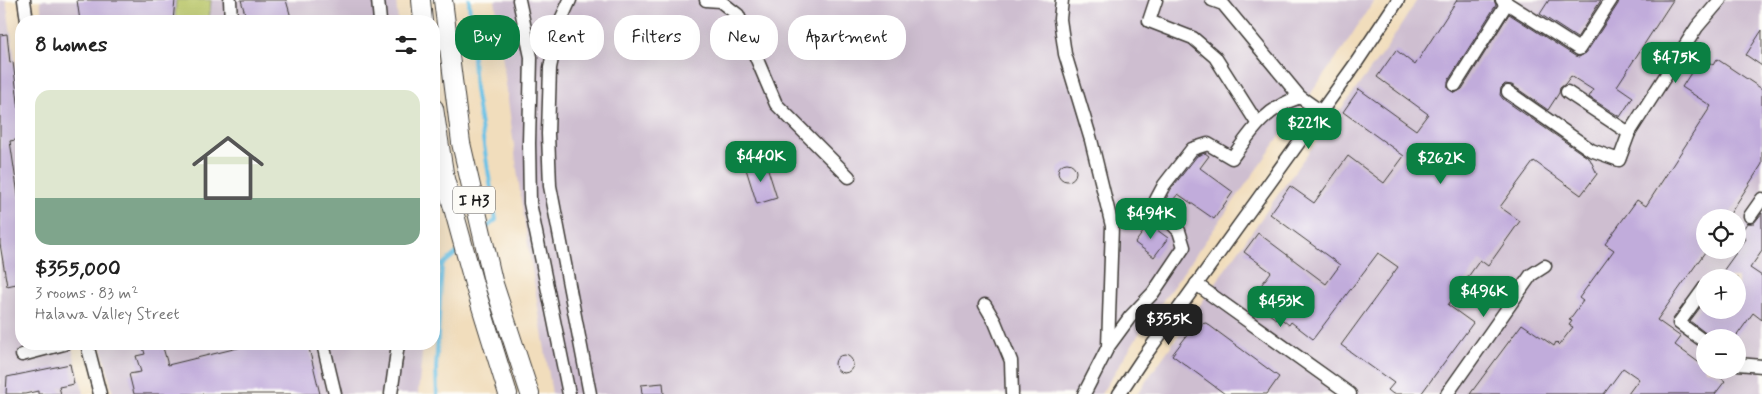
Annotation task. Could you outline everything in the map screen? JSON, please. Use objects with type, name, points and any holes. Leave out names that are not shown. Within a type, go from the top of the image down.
[{"type":"highway","points":[[422,0],[423,15]]},
{"type":"highway","name":"I H3","points":[[443,0],[461,142],[493,281],[530,394]]},
{"type":"highway","name":"I H3","points":[[440,147],[445,179],[474,284],[508,394]]},
{"type":"street","points":[[24,0],[26,15]]},
{"type":"street","points":[[230,0],[231,15]]},
{"type":"street","points":[[378,0],[379,15]]},
{"type":"street","points":[[519,0],[531,57],[528,143],[530,203],[570,394]]},
{"type":"street","points":[[570,0],[559,24],[550,68],[548,134],[550,178],[590,394]]},
{"type":"street","points":[[706,0],[720,1],[738,15],[776,104],[849,177]]},
{"type":"street","points":[[1062,0],[1060,19],[1065,54],[1112,226],[1108,347]]},
{"type":"street","points":[[1156,0],[1149,21],[1193,38],[1215,57],[1257,124]]},
{"type":"street","points":[[1212,0],[1223,4],[1300,97],[1320,111]]},
{"type":"street","points":[[1455,85],[1505,2],[1579,50],[1611,0]]},
{"type":"street","points":[[1508,92],[1591,150],[1619,160],[1629,133],[1697,27],[1720,0]]},
{"type":"street","points":[[1119,394],[1354,66],[1394,1]]},
{"type":"street","points":[[1566,92],[1629,133]]},
{"type":"street","points":[[1084,394],[1108,347],[1130,317],[1153,293],[1184,247],[1179,231],[1161,213],[1156,200],[1164,185],[1192,149],[1208,144],[1232,158],[1257,124],[1284,102],[1300,97]]},
{"type":"street","points":[[1750,216],[1762,199]]},
{"type":"street","points":[[1447,394],[1531,275],[1544,266]]},
{"type":"street","points":[[1196,284],[1350,394]]},
{"type":"street","points":[[1696,299],[1679,323],[1696,335]]},
{"type":"street","points":[[985,305],[995,322],[1011,361],[1012,394]]},
{"type":"street","points":[[22,355],[41,350]]},
{"type":"street","points":[[89,350],[100,394]]},
{"type":"street","points":[[324,350],[335,394]]},
{"type":"street","points":[[391,394],[397,350]]},
{"type":"street","points":[[1746,365],[1762,366]]},
{"type":"shaded area","points":[[0,0],[6,0],[15,60],[15,350],[73,350],[84,394],[0,394]]},
{"type":"shaded area","points":[[40,0],[176,0],[175,15],[42,15]]},
{"type":"shaded area","points":[[211,0],[396,0],[397,15],[210,15]]},
{"type":"shaded area","points":[[495,0],[1374,0],[1344,47],[1139,334],[1101,394],[552,394],[521,200],[503,60],[520,60],[520,15],[497,15]]},
{"type":"shaded area","points":[[1417,0],[1762,0],[1762,394],[1137,394],[1299,165],[1388,46]]},
{"type":"shaded area","points":[[102,350],[422,350],[418,394],[113,394]]},
{"type":"green space","points":[[176,0],[211,0],[210,15],[175,15]]},
{"type":"building","points":[[77,0],[175,0],[174,15],[79,15]]},
{"type":"building","points":[[241,0],[286,0],[290,15],[245,15]]},
{"type":"building","points":[[1457,0],[1494,0],[1496,5],[1448,81],[1448,89],[1455,93],[1462,89],[1509,14],[1579,57],[1586,53],[1619,0],[1673,0],[1617,86],[1633,97],[1620,117],[1589,97],[1593,90],[1571,76],[1560,88],[1559,93],[1548,110],[1512,85],[1505,84],[1501,88],[1500,95],[1503,99],[1590,159],[1597,174],[1581,195],[1534,161],[1500,207],[1520,221],[1488,266],[1480,260],[1448,305],[1473,323],[1421,394],[1393,394],[1388,390],[1394,383],[1341,345],[1398,267],[1378,253],[1313,339],[1291,322],[1289,325],[1278,316],[1276,319],[1250,300],[1271,272],[1244,252],[1258,233],[1326,284],[1340,265],[1270,214],[1290,186],[1314,203],[1348,156],[1384,183],[1404,156],[1343,112],[1359,89],[1416,130],[1428,114],[1377,77],[1396,50],[1415,65]]},
{"type":"building","points":[[1549,0],[1601,0],[1577,38],[1540,14]]},
{"type":"building","points":[[1762,30],[1762,66],[1746,55]]},
{"type":"building","points":[[7,34],[10,63],[13,62],[15,78],[15,140],[10,141],[15,175],[15,284],[7,286],[0,244],[0,35]]},
{"type":"building","points":[[1701,57],[1713,65],[1717,59],[1762,89],[1762,164],[1733,209],[1696,209],[1696,259],[1700,259],[1657,320],[1681,337],[1675,345],[1696,360],[1696,379],[1722,379],[1725,381],[1715,394],[1628,394],[1639,379],[1623,368],[1604,394],[1470,394],[1522,324],[1554,346],[1556,342],[1559,345],[1573,327],[1569,325],[1572,321],[1569,320],[1583,301],[1579,298],[1614,250],[1605,244],[1637,200],[1646,206],[1711,106],[1682,87]]},
{"type":"building","points":[[1205,153],[1209,156],[1200,168],[1233,192],[1214,219],[1178,194],[1168,206],[1165,201],[1171,189],[1197,156]]},
{"type":"building","points":[[766,163],[777,198],[757,204],[746,169]]},
{"type":"building","points":[[1067,163],[1073,166],[1076,172],[1073,178],[1067,181],[1061,178],[1058,172],[1061,166]]},
{"type":"building","points":[[1762,213],[1762,251],[1750,268],[1762,276],[1762,320],[1753,313],[1741,329],[1700,329],[1690,321],[1696,313],[1696,319],[1746,319],[1746,269],[1724,269],[1732,259],[1746,259],[1746,225],[1754,223]]},
{"type":"building","points":[[1149,224],[1168,238],[1154,257],[1135,243]]},
{"type":"building","points":[[1206,323],[1279,377],[1267,394],[1225,394],[1172,355],[1195,325]]},
{"type":"building","points":[[144,350],[164,350],[168,365],[229,350],[309,350],[320,394],[134,394],[129,374],[141,372],[136,356],[145,354]]},
{"type":"building","points":[[844,355],[850,358],[853,364],[850,370],[844,373],[838,370],[835,364],[838,358]]},
{"type":"building","points":[[70,364],[74,384],[59,387],[61,394],[38,394],[38,391],[25,394],[6,394],[7,377]]},
{"type":"building","points":[[663,383],[664,394],[642,394],[641,385]]},
{"type":"waterway","points":[[469,0],[475,89],[496,220],[485,229]]},
{"type":"waterway","points":[[440,299],[442,265],[459,251]]},
{"type":"waterway","points":[[437,350],[437,394]]}]
